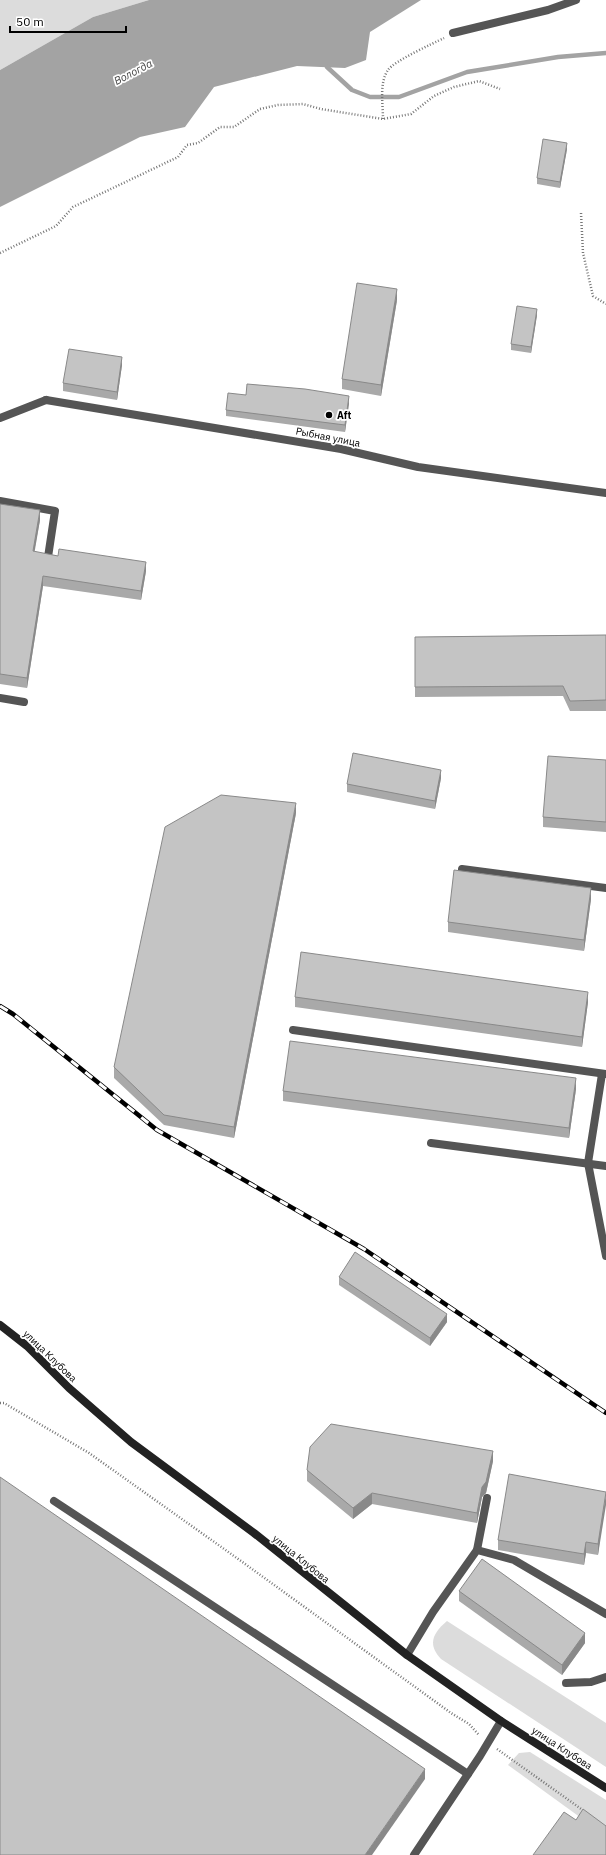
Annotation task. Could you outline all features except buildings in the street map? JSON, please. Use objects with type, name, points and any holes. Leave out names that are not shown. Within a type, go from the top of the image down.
[{"type":"main road","name":"улица Клубова","points":[[0,1325],[27,1346],[70,1388],[131,1442],[254,1533],[407,1655],[501,1721],[606,1788]]},
{"type":"street","points":[[453,33],[548,10],[576,0]]},
{"type":"street","name":"Рыбная улица","points":[[0,418],[46,400],[341,449],[418,467],[606,492]]},
{"type":"street","points":[[0,501],[55,511],[48,557]]},
{"type":"street","points":[[0,698],[24,702]]},
{"type":"street","points":[[462,869],[606,888]]},
{"type":"street","points":[[293,1030],[604,1074],[588,1163],[606,1256]]},
{"type":"street","points":[[431,1143],[606,1166]]},
{"type":"street","points":[[407,1655],[433,1612],[477,1550],[487,1498]]},
{"type":"street","points":[[54,1501],[468,1774]]},
{"type":"street","points":[[477,1550],[514,1560],[606,1614]]},
{"type":"street","points":[[566,1683],[591,1682],[606,1677]]},
{"type":"street","points":[[414,1855],[488,1744],[501,1721]]},
{"type":"path","points":[[383,119],[383,84],[388,70],[410,54],[453,33]]},
{"type":"path","points":[[0,254],[56,226],[73,207],[178,157],[187,145],[198,143],[220,127],[234,127],[260,109],[278,105],[303,104],[321,109],[383,119],[411,114],[434,96],[454,87],[479,81],[500,89]]},
{"type":"path","points":[[581,213],[583,253],[593,296],[606,304]]},
{"type":"path","points":[[0,1403],[4,1403],[89,1453],[469,1724],[488,1744],[508,1756],[588,1813]]},
{"type":"shaded area","points":[[0,0],[149,0],[93,17],[0,70]]},
{"type":"shaded area","points":[[447,1621],[606,1723],[606,1767],[441,1659],[433,1644],[435,1634]]},
{"type":"shaded area","points":[[530,1752],[606,1800],[606,1836],[508,1765],[519,1753]]},
{"type":"water","name":"Вологда","points":[[149,0],[421,0],[370,32],[366,60],[345,68],[297,66],[214,87],[185,127],[140,137],[0,207],[0,70],[93,17]]},
{"type":"waterway","points":[[327,67],[352,90],[370,97],[399,97],[467,72],[558,57],[606,53]]},
{"type":"railway","points":[[0,1006],[13,1014],[157,1130],[364,1249],[606,1413]]},
{"type":"place","name":"Aft","points":[[329,415]]}]
